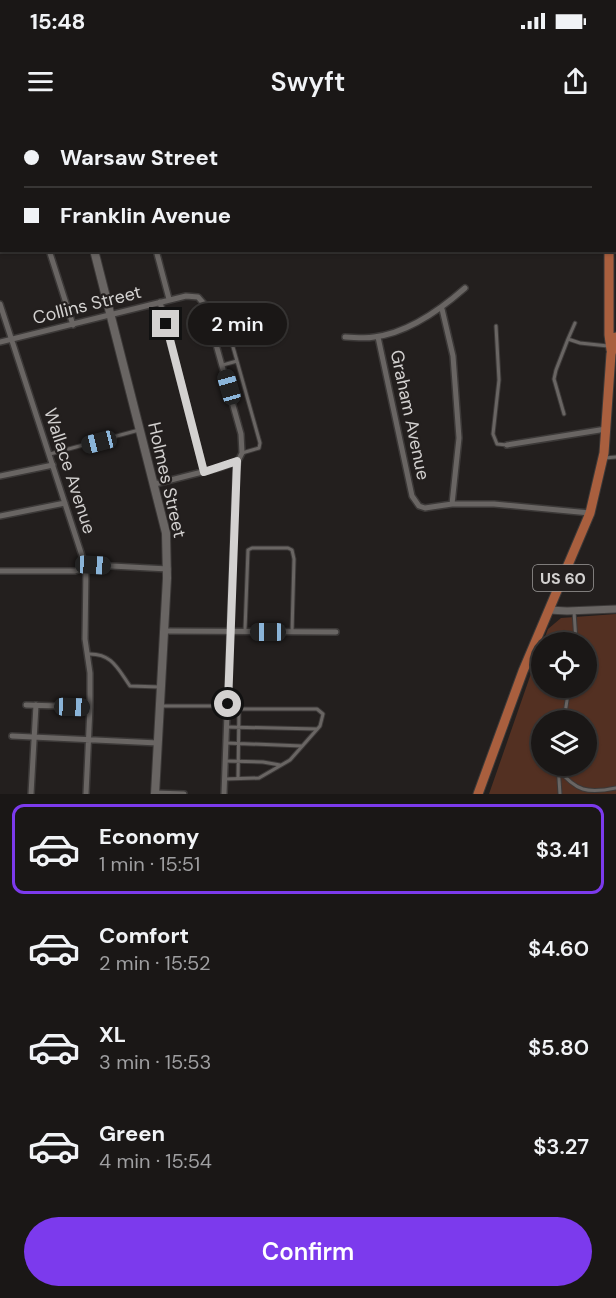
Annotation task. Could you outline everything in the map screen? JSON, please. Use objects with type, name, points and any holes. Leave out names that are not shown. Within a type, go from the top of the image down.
[{"type":"main road","name":"Holmes Street","points":[[95,252],[166,532],[168,569],[155,793]]},
{"type":"main road","name":"US 60","points":[[478,794],[523,671],[590,513],[603,458],[606,429],[612,346],[609,252]]},
{"type":"street","points":[[50,252],[74,325]]},
{"type":"street","points":[[157,252],[169,299]]},
{"type":"street","points":[[345,337],[378,337],[409,326],[441,309],[465,288]]},
{"type":"street","name":"Collins Street","points":[[0,342],[186,296],[198,297],[206,305],[208,312]]},
{"type":"street","points":[[160,302],[204,472]]},
{"type":"street","name":"Wallace Avenue","points":[[0,304],[86,568],[85,639],[90,673],[86,794]]},
{"type":"street","points":[[441,309],[453,356],[459,438],[452,504]]},
{"type":"street","points":[[208,312],[239,425],[242,453],[237,461],[224,794]]},
{"type":"street","name":"Graham Avenue","points":[[378,337],[412,496],[419,506],[424,508],[452,504],[494,504],[590,513]]},
{"type":"street","points":[[507,445],[606,429]]},
{"type":"street","points":[[155,484],[237,461]]},
{"type":"street","points":[[0,476],[53,465]]},
{"type":"street","points":[[0,516],[65,503]]},
{"type":"street","points":[[0,572],[75,571],[93,565],[168,569]]},
{"type":"street","points":[[549,610],[616,609]]},
{"type":"street","points":[[165,631],[336,632]]},
{"type":"street","points":[[26,705],[90,707]]},
{"type":"street","points":[[31,794],[36,705]]},
{"type":"street","points":[[12,736],[158,743]]},
{"type":"street","points":[[155,793],[184,794]]},
{"type":"lane","points":[[208,312],[219,309],[223,312],[260,444],[259,447],[242,453]]},
{"type":"lane","points":[[564,414],[554,379],[575,323]]},
{"type":"lane","points":[[496,327],[499,380],[493,434],[497,444],[507,445]]},
{"type":"lane","points":[[568,339],[580,343],[612,346]]},
{"type":"lane","points":[[223,365],[237,361]]},
{"type":"lane","points":[[49,454],[141,430]]},
{"type":"lane","points":[[603,458],[616,457]]},
{"type":"lane","points":[[244,632],[247,554],[252,548],[288,548],[294,552],[292,632]]},
{"type":"lane","points":[[574,611],[575,632]]},
{"type":"lane","points":[[87,654],[97,654],[108,658],[122,671],[133,687],[162,687]]},
{"type":"lane","points":[[161,706],[317,709],[323,714],[317,729],[290,760],[259,778],[225,779]]},
{"type":"lane","points":[[238,778],[239,709]]},
{"type":"lane","points":[[227,727],[317,729]]},
{"type":"lane","points":[[226,743],[302,746]]},
{"type":"lane","points":[[225,761],[281,765]]},
{"type":"lane","points":[[559,776],[560,794]]},
{"type":"lane","points":[[564,776],[580,791],[592,794],[616,788]]},
{"type":"shaded area","points":[[616,614],[616,794],[489,794],[531,674],[531,698],[597,698],[597,632],[547,632],[561,618]]},
{"type":"route","points":[[166,324],[204,472],[237,461],[228,704]]}]
